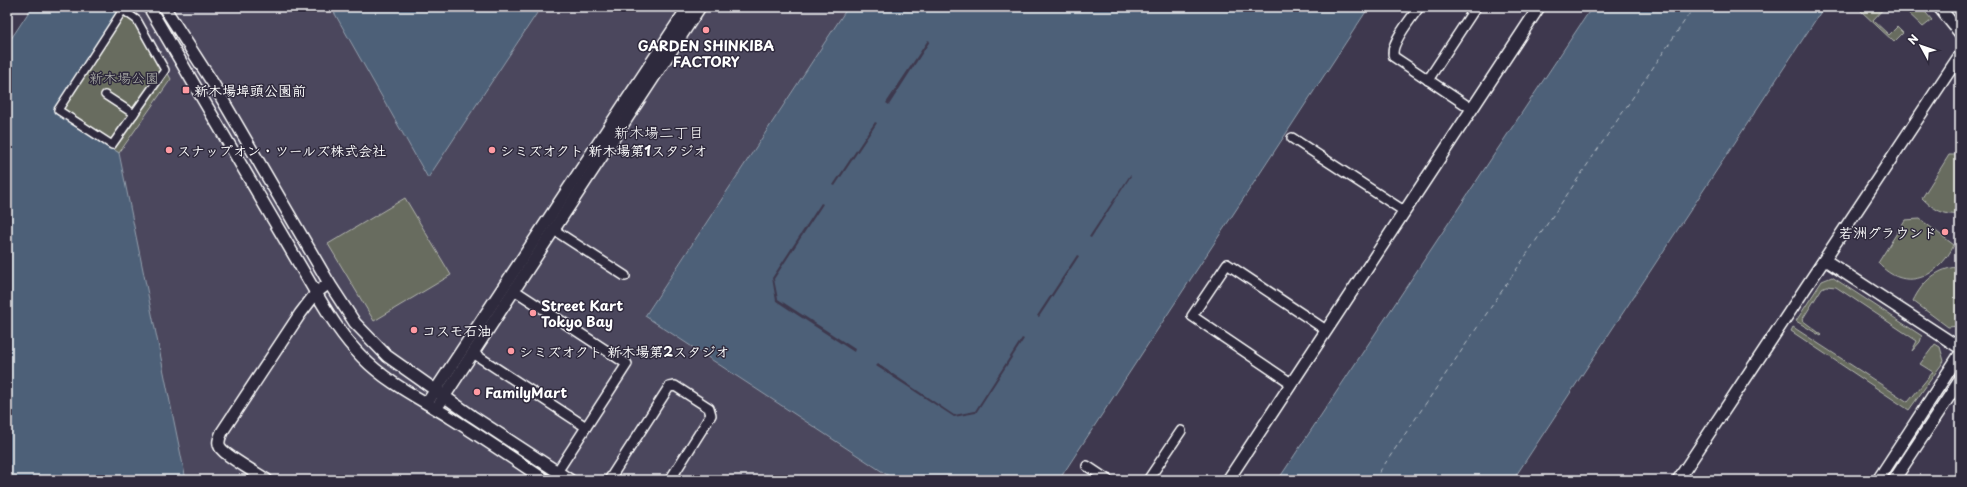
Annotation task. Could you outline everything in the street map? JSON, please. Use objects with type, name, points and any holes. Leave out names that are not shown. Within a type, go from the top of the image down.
[{"type":"street","points":[[148,7],[316,293],[335,323],[362,357],[381,374],[545,480]]},
{"type":"street","points":[[164,7],[214,85],[329,283],[355,323],[387,356],[570,480]]},
{"type":"street","points":[[440,393],[473,353],[554,230],[688,7]]},
{"type":"street","points":[[431,406],[607,140],[700,7]]},
{"type":"street","points":[[1419,7],[1395,43],[1392,51],[1396,59],[1472,109]]},
{"type":"street","points":[[1428,80],[1476,7]]},
{"type":"street","points":[[1228,480],[1538,7]]},
{"type":"street","points":[[1939,7],[1960,33]]},
{"type":"street","points":[[123,10],[137,20],[165,70],[134,114],[112,145],[58,110],[123,10]]},
{"type":"street","points":[[1678,480],[1685,468],[1694,459],[1960,55]]},
{"type":"street","points":[[105,95],[134,114]]},
{"type":"street","points":[[1292,138],[1404,211]]},
{"type":"street","points":[[554,230],[625,276]]},
{"type":"street","points":[[1825,260],[1960,348]]},
{"type":"street","points":[[1291,383],[1192,316],[1227,264],[1326,330]]},
{"type":"street","points":[[267,480],[226,453],[219,447],[218,441],[231,419],[316,293],[329,283]]},
{"type":"street","points":[[514,290],[627,364],[557,472]]},
{"type":"street","points":[[473,353],[586,427]]},
{"type":"street","points":[[1882,478],[1960,354]]},
{"type":"street","points":[[1894,480],[1960,380]]},
{"type":"street","points":[[609,480],[669,387],[674,386],[709,408],[711,415],[670,480]]},
{"type":"street","points":[[1148,480],[1181,431]]},
{"type":"street","points":[[1687,480],[1694,459]]},
{"type":"street","points":[[1087,466],[1108,480]]},
{"type":"shaded area","points":[[122,7],[331,7],[428,177],[541,7],[848,7],[645,315],[895,480],[186,480],[119,154],[54,110]]},
{"type":"green space","name":"新木場公園","points":[[122,7],[132,7],[171,79],[119,153],[54,110]]},
{"type":"green space","points":[[1863,7],[1885,7],[1873,20],[1889,35],[1897,27],[1903,33],[1894,42],[1861,11]]},
{"type":"green space","points":[[1902,7],[1921,7],[1932,20],[1923,27]]},
{"type":"green space","points":[[1949,155],[1960,155],[1960,214],[1949,214],[1939,211],[1922,198]]},
{"type":"green space","points":[[405,198],[451,275],[374,321],[328,244]]},
{"type":"green space","points":[[1920,219],[1954,245],[1939,266],[1920,278],[1910,279],[1899,277],[1888,272],[1878,263],[1905,220]]},
{"type":"green space","points":[[1960,267],[1960,326],[1948,327],[1913,301],[1921,288],[1932,277],[1945,270]]},
{"type":"green space","points":[[1832,277],[1922,336],[1920,342],[1912,351],[1917,341],[1836,287],[1826,286],[1822,288],[1802,320],[1822,335],[1821,336],[1796,321],[1822,281]]},
{"type":"green space","points":[[1793,327],[1908,402],[1933,372],[1920,364],[1935,344],[1940,347],[1944,361],[1909,410],[1791,331]]},
{"type":"green space","points":[[467,419],[560,480],[555,480],[466,421]]},
{"type":"water","points":[[32,7],[122,7],[54,110],[119,153],[186,480],[7,480],[7,45]]},
{"type":"water","points":[[331,7],[541,7],[428,178]]},
{"type":"water","points":[[848,7],[1369,7],[1059,480],[895,480],[645,316]]},
{"type":"water","points":[[1592,7],[1824,7],[1513,480],[1278,480]]},
{"type":"pier","points":[[928,40],[930,41],[889,105],[886,103]]},
{"type":"pier","points":[[875,122],[877,123],[835,186],[833,185]]},
{"type":"pier","points":[[1130,175],[1131,176],[1091,238],[1089,237]]},
{"type":"pier","points":[[821,203],[823,204],[774,279],[778,299],[855,349],[854,352],[776,301],[772,278]]},
{"type":"pier","points":[[1077,255],[1079,256],[1039,317],[1037,316]]},
{"type":"pier","points":[[1022,338],[1024,339],[976,413],[954,417],[876,366],[878,364],[954,415],[975,411]]},
{"type":"ferry route","points":[[1374,480],[1694,7]]},
{"type":"place","name":"GARDEN SHINKIBA FACTORY","points":[[706,30]]},
{"type":"place","name":"新木場埠頭公園前","points":[[186,90]]},
{"type":"place","name":"スナップオン・ツールズ株式会社","points":[[169,150]]},
{"type":"place","name":"シミズオクト 新木場第1スタジオ","points":[[492,150]]},
{"type":"place","name":"若洲グラウンド","points":[[1945,232]]},
{"type":"place","name":"Street Kart Tokyo Bay","points":[[533,313]]},
{"type":"place","name":"コスモ石油","points":[[414,330]]},
{"type":"place","name":"シミズオクト 新木場第2スタジオ","points":[[511,351]]},
{"type":"place","name":"FamilyMart","points":[[477,392]]},
{"type":"district","name":"新木場二丁目","points":[[659,131]]}]
